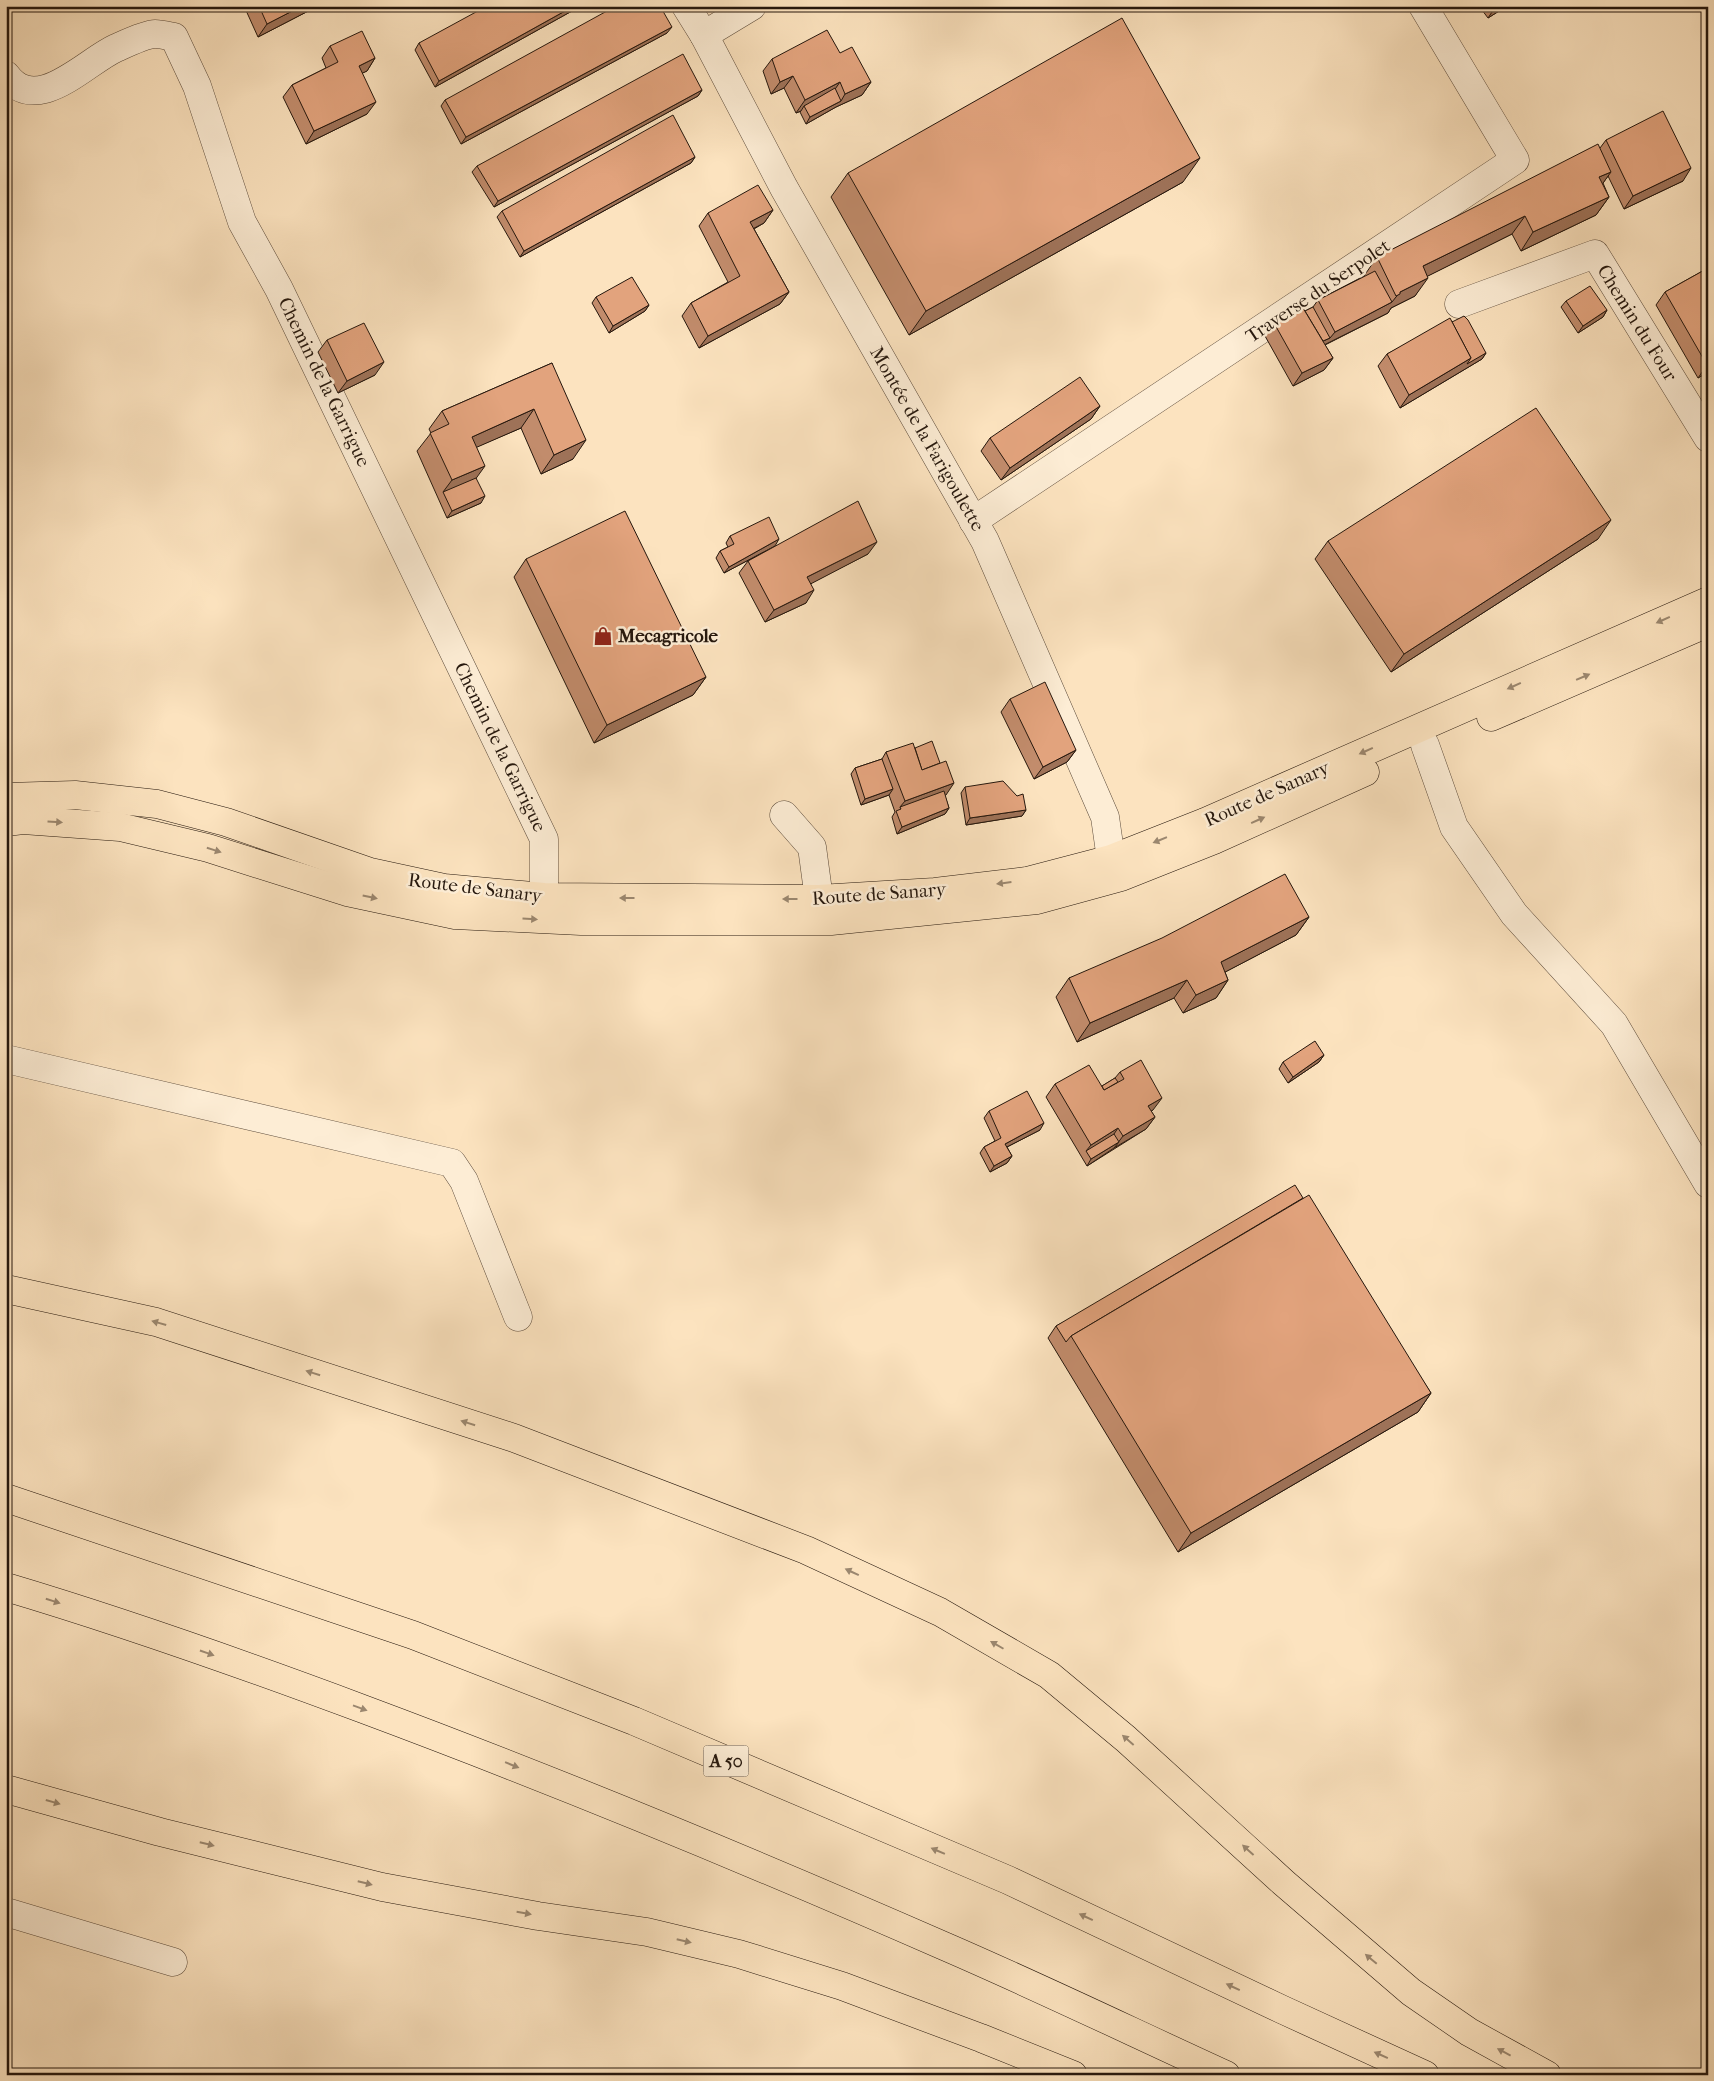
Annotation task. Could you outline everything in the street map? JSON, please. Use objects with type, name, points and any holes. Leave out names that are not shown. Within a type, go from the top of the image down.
[{"type":"main road","name":"Route de Sanary","points":[[6,797],[75,795],[157,804],[226,822],[370,872],[444,888],[544,897],[818,899],[935,892],[1027,881],[1111,859],[1205,822],[1708,601]]},
{"type":"main road","name":"Route de Sanary","points":[[6,822],[23,820],[120,827],[208,848],[346,892],[455,915],[580,921],[831,921],[1037,900],[1120,877],[1214,840],[1425,745],[1708,623]]},
{"type":"main road","points":[[6,1289],[156,1322],[514,1438],[806,1550],[940,1612],[1049,1675],[1126,1739],[1284,1883],[1411,1992],[1469,2032],[1547,2075]]},
{"type":"main road","name":"A 50","points":[[6,1498],[413,1635],[634,1721],[1008,1880],[1426,2075]]},
{"type":"main road","points":[[6,1587],[82,1610],[258,1670],[502,1761],[945,1946],[1226,2075]]},
{"type":"main road","points":[[6,1789],[160,1832],[382,1887],[538,1916],[647,1932],[739,1954],[842,1986],[1073,2075]]},
{"type":"lane","name":"Montée de la Farigoulette","points":[[686,6],[704,35],[784,188],[985,541],[1105,817],[1111,859]]},
{"type":"lane","points":[[704,35],[752,6]]},
{"type":"lane","name":"Traverse du Serpolet","points":[[973,522],[1515,160],[1424,6]]},
{"type":"lane","name":"Chemin de la Garrigue","points":[[6,75],[12,83],[34,92],[62,83],[114,48],[155,34],[174,37],[197,86],[242,222],[280,290],[544,839],[544,897]]},
{"type":"lane","name":"Chemin du Four","points":[[1458,304],[1595,254],[1708,438]]},
{"type":"lane","points":[[1425,745],[1454,827],[1514,914],[1614,1024],[1708,1184]]},
{"type":"lane","points":[[784,815],[812,847],[818,899]]},
{"type":"lane","points":[[6,1058],[452,1162],[464,1181],[518,1318]]},
{"type":"lane","points":[[6,1912],[173,1962]]},
{"type":"building","points":[[259,6],[302,6],[267,24]]},
{"type":"building","points":[[487,6],[574,6],[439,81],[419,43]]},
{"type":"building","points":[[616,6],[660,6],[672,27],[466,137],[445,100]]},
{"type":"building","points":[[1122,18],[1200,158],[926,311],[848,173]]},
{"type":"building","points":[[827,30],[840,53],[852,47],[871,82],[845,94],[840,82],[805,100],[793,76],[780,82],[772,59]]},
{"type":"building","points":[[362,31],[375,58],[359,66],[376,102],[314,131],[292,85],[338,62],[330,46]]},
{"type":"building","points":[[683,54],[702,90],[498,201],[477,166]]},
{"type":"building","points":[[835,88],[841,101],[810,117],[804,106]]},
{"type":"building","points":[[1663,111],[1691,168],[1633,196],[1606,140]]},
{"type":"building","points":[[673,115],[695,157],[524,251],[502,211]]},
{"type":"building","points":[[1598,144],[1611,172],[1599,177],[1609,197],[1533,232],[1525,216],[1423,266],[1428,278],[1400,292],[1396,296],[1377,257]]},
{"type":"building","points":[[758,185],[773,210],[750,222],[789,292],[708,336],[691,303],[740,276],[708,213]]},
{"type":"building","points":[[1708,268],[1708,365],[1707,365],[1665,292]]},
{"type":"building","points":[[1375,271],[1392,302],[1335,332],[1318,300]]},
{"type":"building","points":[[632,277],[649,305],[613,326],[596,297]]},
{"type":"building","points":[[1590,286],[1607,310],[1583,326],[1566,301]]},
{"type":"building","points":[[1313,307],[1330,338],[1323,341],[1305,311]]},
{"type":"building","points":[[1303,308],[1333,358],[1302,373],[1274,323]]},
{"type":"building","points":[[1464,316],[1486,353],[1467,364],[1471,358],[1452,322]]},
{"type":"building","points":[[1450,318],[1471,358],[1409,395],[1387,354]]},
{"type":"building","points":[[364,323],[384,362],[347,381],[327,340]]},
{"type":"building","points":[[552,363],[586,440],[554,455],[534,409],[472,437],[485,466],[452,480],[430,433],[449,424],[442,411]]},
{"type":"building","points":[[1080,377],[1100,406],[1010,468],[990,438]]},
{"type":"building","points":[[1536,408],[1611,520],[1404,654],[1328,541]]},
{"type":"building","points":[[476,478],[485,496],[452,511],[443,492]]},
{"type":"building","points":[[858,501],[877,542],[807,577],[814,590],[774,610],[748,561]]},
{"type":"building","name":"Mecagricole","points":[[625,511],[706,677],[607,725],[526,559]]},
{"type":"building","points":[[769,517],[779,539],[729,567],[720,551],[734,544],[730,536]]},
{"type":"building","points":[[1045,682],[1076,750],[1043,767],[1010,699]]},
{"type":"building","points":[[932,741],[940,763],[922,770],[915,748]]},
{"type":"building","points":[[913,743],[922,770],[946,761],[954,783],[905,801],[886,752]]},
{"type":"building","points":[[882,759],[893,789],[865,799],[855,768]]},
{"type":"building","points":[[1003,781],[1017,796],[1023,794],[1026,810],[970,818],[965,787]]},
{"type":"building","points":[[944,791],[949,808],[902,827],[896,811],[901,809],[900,807]]},
{"type":"building","points":[[1285,874],[1309,917],[1221,962],[1228,980],[1196,995],[1187,980],[1090,1023],[1069,978],[1162,938]]},
{"type":"building","points":[[1315,1041],[1324,1055],[1293,1077],[1283,1062]]},
{"type":"building","points":[[1141,1060],[1162,1098],[1148,1106],[1155,1117],[1123,1136],[1118,1128],[1091,1145],[1055,1084],[1089,1065],[1104,1090],[1124,1079],[1120,1072]]},
{"type":"building","points":[[1115,1078],[1118,1082],[1104,1090],[1102,1086]]},
{"type":"building","points":[[1027,1091],[1044,1123],[1005,1144],[1012,1156],[994,1166],[984,1147],[1001,1138],[989,1111]]},
{"type":"building","points":[[1114,1134],[1119,1142],[1091,1159],[1086,1151]]},
{"type":"building","points":[[1295,1185],[1303,1198],[1071,1336],[1066,1342],[1056,1326]]},
{"type":"building","points":[[1309,1195],[1431,1393],[1191,1533],[1071,1336]]},
{"type":"place","name":"Mecagricole","points":[[603,636]]}]
